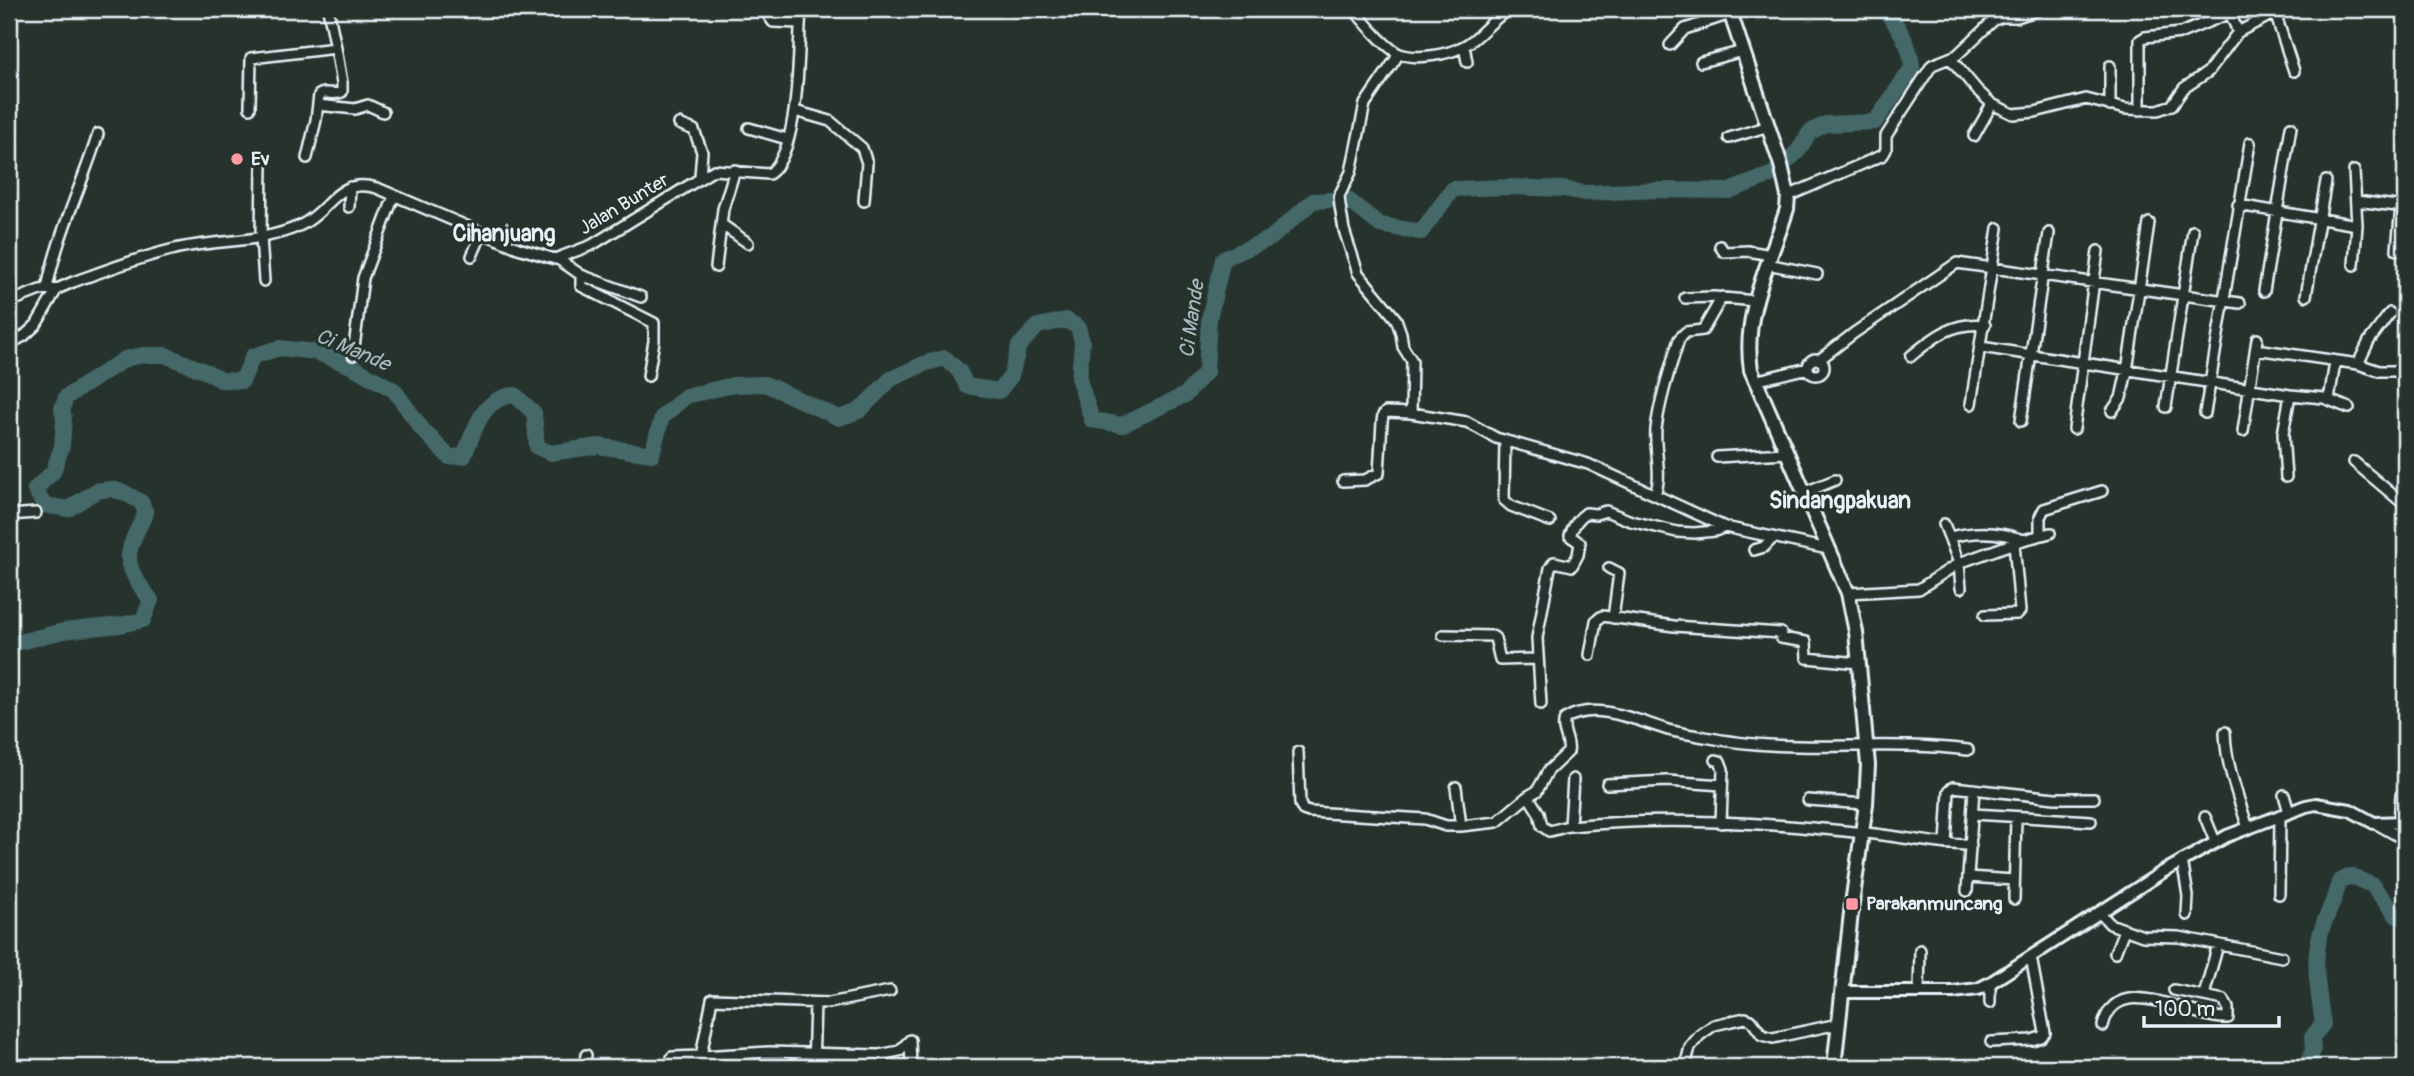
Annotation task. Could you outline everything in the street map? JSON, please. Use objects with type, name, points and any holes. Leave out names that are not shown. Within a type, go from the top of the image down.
[{"type":"main road","points":[[1730,11],[1769,126],[1787,196],[1787,209],[1755,301],[1748,339],[1754,381],[1849,593],[1868,745],[1867,804],[1834,1067]]},
{"type":"street","points":[[307,158],[320,93],[342,92],[328,9]]},
{"type":"street","points":[[764,9],[773,22],[800,23]]},
{"type":"street","name":"Jalan Bunter","points":[[558,259],[592,245],[684,189],[700,176],[714,170],[735,170],[763,175],[772,173],[778,164],[795,111],[801,9]]},
{"type":"street","points":[[1354,9],[1399,54],[1432,55],[1464,46],[1496,17],[1510,9]]},
{"type":"street","points":[[1670,46],[1685,29],[1730,11],[1745,9]]},
{"type":"street","points":[[1787,196],[1883,155],[1886,150],[1885,138],[1932,65],[1950,58],[1968,46],[1994,20],[2017,17],[2041,9]]},
{"type":"street","points":[[1950,58],[1992,104],[2013,114],[2035,112],[2079,99],[2093,99],[2110,106],[2140,110],[2167,108],[2184,88],[2208,72],[2238,32],[2275,11],[2286,9]]},
{"type":"street","points":[[2140,110],[2140,40],[2181,33],[2228,11],[2238,32]]},
{"type":"street","points":[[2275,11],[2294,71]]},
{"type":"street","points":[[1464,46],[1467,62]]},
{"type":"street","points":[[250,108],[251,58],[336,48]]},
{"type":"street","points":[[1701,62],[1743,51]]},
{"type":"street","points":[[1399,54],[1365,104],[1350,178],[1340,200],[1344,230],[1358,273],[1396,319],[1403,347],[1412,361],[1410,413]]},
{"type":"street","points":[[2110,66],[2110,106]]},
{"type":"street","points":[[1974,136],[1992,104]]},
{"type":"street","points":[[318,105],[355,109],[368,105],[383,112]]},
{"type":"street","points":[[795,111],[830,121],[862,148],[867,163],[864,201]]},
{"type":"street","points":[[679,124],[694,130],[702,152],[700,176]]},
{"type":"street","points":[[1729,138],[1769,126]]},
{"type":"street","points":[[2264,291],[2291,127]]},
{"type":"street","points":[[749,128],[787,139]]},
{"type":"street","points":[[9,344],[36,325],[52,289],[53,257],[98,134]]},
{"type":"street","points":[[2205,413],[2250,144]]},
{"type":"street","points":[[262,165],[261,237],[264,281]]},
{"type":"street","points":[[716,267],[723,209],[735,170]]},
{"type":"street","points":[[2354,171],[2357,225],[2354,265]]},
{"type":"street","points":[[2306,296],[2326,181]]},
{"type":"street","points":[[9,302],[175,249],[261,237],[301,225],[341,190],[367,185],[539,256],[558,259],[581,275],[641,297]]},
{"type":"street","points":[[349,206],[350,187]]},
{"type":"street","points":[[353,355],[363,278],[394,196]]},
{"type":"street","points":[[2356,201],[2403,207],[2397,250]]},
{"type":"street","points":[[2238,205],[2357,225]]},
{"type":"street","points":[[721,223],[748,243]]},
{"type":"street","points":[[2112,411],[2121,398],[2127,371],[2149,223]]},
{"type":"street","points":[[1971,404],[1998,228]]},
{"type":"street","points":[[2166,407],[2193,231]]},
{"type":"street","points":[[472,256],[482,233]]},
{"type":"street","points":[[2021,421],[2049,233]]},
{"type":"street","points":[[1720,246],[1724,252],[1748,251],[1817,274]]},
{"type":"street","points":[[2074,429],[2098,251]]},
{"type":"street","points":[[1754,381],[1808,368],[1811,361],[1819,360],[1954,264],[1994,267],[2240,303]]},
{"type":"street","points":[[581,275],[580,286],[654,323],[648,376]]},
{"type":"street","points":[[1685,298],[1722,297],[1755,301]]},
{"type":"street","points":[[1655,494],[1659,408],[1679,339],[1686,332],[1703,330],[1722,297]]},
{"type":"street","points":[[2358,365],[2369,341],[2390,313]]},
{"type":"street","points":[[1911,356],[1947,329],[1959,325],[1984,325]]},
{"type":"street","points":[[2243,431],[2257,344],[2379,371],[2396,371],[2405,366]]},
{"type":"street","points":[[1981,347],[2329,400],[2348,408]]},
{"type":"street","points":[[2329,400],[2334,362]]},
{"type":"street","points":[[2286,477],[2283,434],[2290,396]]},
{"type":"street","points":[[1343,481],[1365,480],[1379,474],[1383,415],[1386,412],[1454,418],[1505,440],[1588,464],[1725,527],[1828,549]]},
{"type":"street","points":[[1505,440],[1504,500],[1511,506],[1550,521]]},
{"type":"street","points":[[1717,457],[1786,453]]},
{"type":"street","points":[[2354,462],[2405,505]]},
{"type":"street","points":[[1803,493],[1835,481]]},
{"type":"street","points":[[1849,593],[1919,589],[1959,563],[2045,534],[2040,517],[2044,509],[2102,491]]},
{"type":"street","points":[[1541,704],[1537,659],[1539,620],[1551,564],[1554,562],[1574,565],[1580,543],[1570,538],[1570,534],[1581,516],[1606,511],[1647,526],[1686,533],[1715,531],[1725,527]]},
{"type":"street","points":[[9,515],[36,513]]},
{"type":"street","points":[[1944,524],[1959,563],[1961,588]]},
{"type":"street","points":[[1950,537],[1969,533],[2010,534],[2019,541]]},
{"type":"street","points":[[1754,550],[1763,547],[1772,539]]},
{"type":"street","points":[[1985,615],[2017,614],[2020,611],[2019,541]]},
{"type":"street","points":[[1609,568],[1619,573],[1613,618]]},
{"type":"street","points":[[1590,655],[1598,617],[1781,634],[1781,638],[1806,642],[1807,657],[1859,663]]},
{"type":"street","points":[[1443,635],[1492,636],[1495,638],[1500,660],[1537,659]]},
{"type":"street","points":[[1298,752],[1300,804],[1303,810],[1328,814],[1425,819],[1446,826],[1461,826],[1497,822],[1537,791],[1548,771],[1569,752],[1569,742],[1563,727],[1565,719],[1583,712],[1614,714],[1710,738],[1789,747],[1916,745],[1968,750]]},
{"type":"street","points":[[2225,732],[2233,784],[2248,828]]},
{"type":"street","points":[[1716,760],[1722,764],[1721,823]]},
{"type":"street","points":[[1570,826],[1573,779]]},
{"type":"street","points":[[1607,784],[1667,781],[1722,785]]},
{"type":"street","points":[[1456,786],[1461,826]]},
{"type":"street","points":[[1946,844],[1951,789],[2055,798],[2094,798]]},
{"type":"street","points":[[1967,891],[1974,789]]},
{"type":"street","points":[[2391,822],[2401,794]]},
{"type":"street","points":[[2278,894],[2285,814],[2284,795]]},
{"type":"street","points":[[1528,796],[1536,806],[1545,829],[1553,831],[1570,826],[1721,823],[1863,832],[1971,845]]},
{"type":"street","points":[[1808,800],[1867,804]]},
{"type":"street","points":[[1842,992],[1969,991],[1990,983],[2215,841],[2306,806],[2326,804],[2391,822],[2405,840]]},
{"type":"street","points":[[1973,814],[2091,821]]},
{"type":"street","points":[[2014,899],[2016,817]]},
{"type":"street","points":[[2205,817],[2215,841]]},
{"type":"street","points":[[2182,860],[2188,896],[2187,915]]},
{"type":"street","points":[[1968,877],[2014,880]]},
{"type":"street","points":[[2099,912],[2110,924],[2143,936],[2179,937],[2282,957]]},
{"type":"street","points":[[2115,953],[2124,930]]},
{"type":"street","points":[[2204,995],[2218,945]]},
{"type":"street","points":[[1919,992],[1920,950]]},
{"type":"street","points":[[1991,1042],[2032,1040],[2045,1033],[2031,957]]},
{"type":"street","points":[[1990,983],[1990,1003]]},
{"type":"street","points":[[2103,1026],[2106,1013],[2122,999],[2159,1007],[2180,1006],[2204,1015],[2228,1018],[2228,1007],[2224,1000],[2174,990]]},
{"type":"street","points":[[701,1056],[712,999],[815,1004],[890,991]]},
{"type":"street","points":[[813,1067],[815,1004]]},
{"type":"street","points":[[1685,1067],[1690,1047],[1714,1024],[1745,1018],[1751,1020],[1762,1035],[1773,1038],[1838,1024]]},
{"type":"street","points":[[672,1057],[718,1054],[887,1054],[899,1051],[910,1040],[911,1067]]},
{"type":"street","points":[[718,1054],[765,1067]]},
{"type":"street","points":[[584,1067],[586,1055]]},
{"type":"waterway","name":"Ci Mande","points":[[9,653],[12,644],[63,631],[143,620],[151,600],[134,576],[129,558],[133,539],[146,513],[141,502],[111,489],[96,491],[68,509],[44,505],[35,489],[53,472],[62,446],[62,409],[66,397],[125,359],[143,355],[165,355],[221,380],[242,381],[253,356],[280,348],[316,352],[353,367],[394,390],[422,429],[449,457],[464,456],[476,425],[487,408],[504,397],[515,395],[534,413],[537,447],[551,453],[598,446],[652,454],[662,417],[686,396],[733,385],[765,384],[839,418],[859,411],[891,379],[926,363],[945,358],[959,371],[967,386],[999,391],[1011,376],[1019,346],[1038,326],[1066,320],[1078,327],[1082,342],[1079,380],[1092,420],[1122,425],[1185,395],[1206,372],[1209,319],[1223,259],[1271,238],[1313,201],[1347,199],[1380,225],[1421,232],[1453,189],[1510,187],[1564,189],[1584,193],[1729,191],[1773,174],[1798,151],[1810,132],[1826,124],[1875,122],[1912,68],[1903,36],[1883,9]]},
{"type":"waterway","points":[[2306,1067],[2313,1051],[2312,1037],[2323,1024],[2317,979],[2318,946],[2339,882],[2350,876],[2372,885],[2397,916],[2405,918]]},
{"type":"place","name":"Ev","points":[[237,159]]},
{"type":"place","name":"Parakanmuncang","points":[[1852,904]]},
{"type":"district","name":"Cihanjuang","points":[[504,233]]},
{"type":"district","name":"Sindangpakuan","points":[[1840,500]]}]
